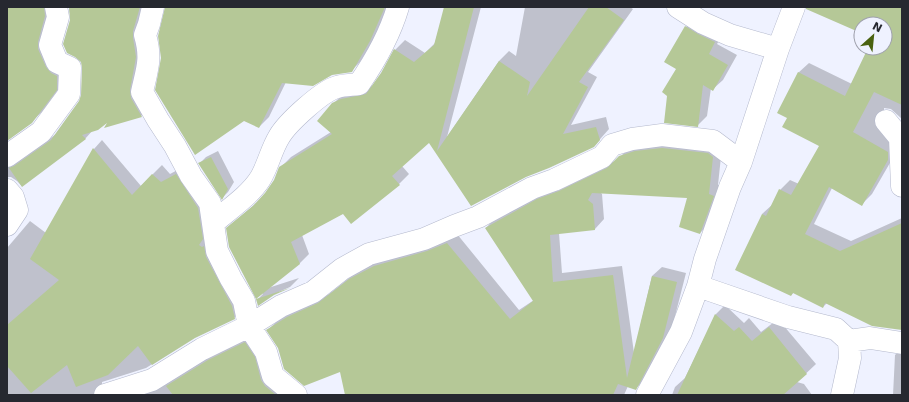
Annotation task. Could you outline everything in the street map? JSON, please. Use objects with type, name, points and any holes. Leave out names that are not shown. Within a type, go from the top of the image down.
[{"type":"street","points":[[7,156],[41,132],[69,94],[70,68],[56,62],[50,45],[58,17],[56,7]]},
{"type":"street","points":[[153,7],[145,35],[149,47],[149,60],[142,92],[175,146],[191,176],[210,203],[217,250],[244,301],[249,326],[266,352],[273,376],[296,395]]},
{"type":"street","points":[[213,223],[245,196],[260,179],[278,138],[286,127],[312,103],[330,90],[337,87],[358,84],[373,64],[395,18],[398,7]]},
{"type":"street","points":[[678,7],[703,23],[730,35],[778,49]]},
{"type":"street","points":[[647,395],[681,332],[698,286],[705,259],[730,187],[741,162],[778,49],[794,7]]},
{"type":"street","points":[[886,121],[900,138],[902,186]]},
{"type":"street","points":[[105,395],[152,380],[202,349],[249,326],[281,306],[313,292],[342,269],[368,254],[424,240],[478,217],[532,188],[554,180],[602,157],[612,145],[632,139],[662,135],[713,141],[741,162]]},
{"type":"street","points":[[7,190],[13,197],[16,210],[7,225]]},
{"type":"street","points":[[698,286],[788,317],[836,329],[849,341],[850,358],[842,395]]},
{"type":"street","points":[[849,341],[870,338],[902,343]]},
{"type":"building","points":[[7,7],[44,7],[45,16],[38,42],[38,49],[46,67],[51,73],[57,76],[57,90],[32,123],[7,141]]},
{"type":"building","points":[[69,7],[140,7],[133,31],[136,57],[130,90],[131,98],[142,117],[104,128],[107,123],[98,130],[82,135],[86,139],[22,187],[9,168],[51,140],[79,101],[81,95],[81,62],[67,53],[63,44],[70,20]]},
{"type":"building","points":[[165,7],[385,7],[370,41],[352,72],[332,75],[313,86],[282,83],[259,128],[244,121],[195,155],[155,90],[161,58],[158,36]]},
{"type":"building","points":[[444,7],[474,7],[437,151],[499,61],[530,82],[527,96],[589,7],[606,7],[624,20],[579,82],[588,87],[563,134],[596,127],[600,140],[594,147],[526,177],[471,206],[429,143],[392,176],[400,185],[351,224],[343,214],[291,242],[300,264],[256,299],[229,247],[226,228],[253,206],[265,193],[274,180],[279,167],[332,134],[317,121],[332,103],[341,99],[366,94],[381,73],[394,49],[414,62],[434,45]]},
{"type":"building","points":[[806,7],[902,7],[902,105],[874,92],[853,132],[888,152],[888,160],[862,206],[829,187],[805,234],[840,251],[902,223],[902,330],[872,326],[825,303],[823,308],[793,293],[791,296],[735,270],[762,214],[766,216],[779,189],[791,195],[819,146],[782,127],[787,118],[777,113],[798,72],[845,96],[864,56],[893,56],[893,16],[853,16],[853,30],[806,9]]},
{"type":"building","points":[[685,26],[715,42],[709,54],[728,65],[713,91],[703,85],[698,127],[664,123],[667,96],[662,92],[676,69],[664,62]]},
{"type":"building","points":[[93,148],[132,195],[152,174],[161,182],[176,174],[198,208],[203,239],[199,245],[202,247],[204,246],[206,257],[232,306],[235,319],[195,338],[152,365],[138,346],[108,375],[76,387],[67,365],[31,393],[7,366],[7,325],[59,280],[30,259]]},
{"type":"building","points":[[662,148],[708,153],[713,157],[709,194],[714,196],[700,234],[679,227],[687,198],[592,193],[588,200],[593,204],[595,230],[550,235],[553,282],[613,275],[627,378],[652,276],[677,282],[663,338],[636,390],[618,384],[613,395],[345,395],[340,372],[304,386],[284,369],[278,348],[266,330],[287,317],[318,303],[349,279],[374,266],[427,251],[447,243],[510,319],[533,301],[485,228],[537,199],[559,191],[607,168],[619,156],[635,151]]},
{"type":"building","points":[[211,157],[228,189],[222,200],[198,163]]},
{"type":"building","points":[[290,288],[274,295],[258,306],[256,299]]},
{"type":"building","points":[[715,314],[734,331],[739,327],[752,341],[769,327],[807,374],[783,395],[677,395]]},
{"type":"building","points":[[245,342],[255,357],[261,380],[265,386],[276,395],[173,395],[166,386],[208,360]]}]
